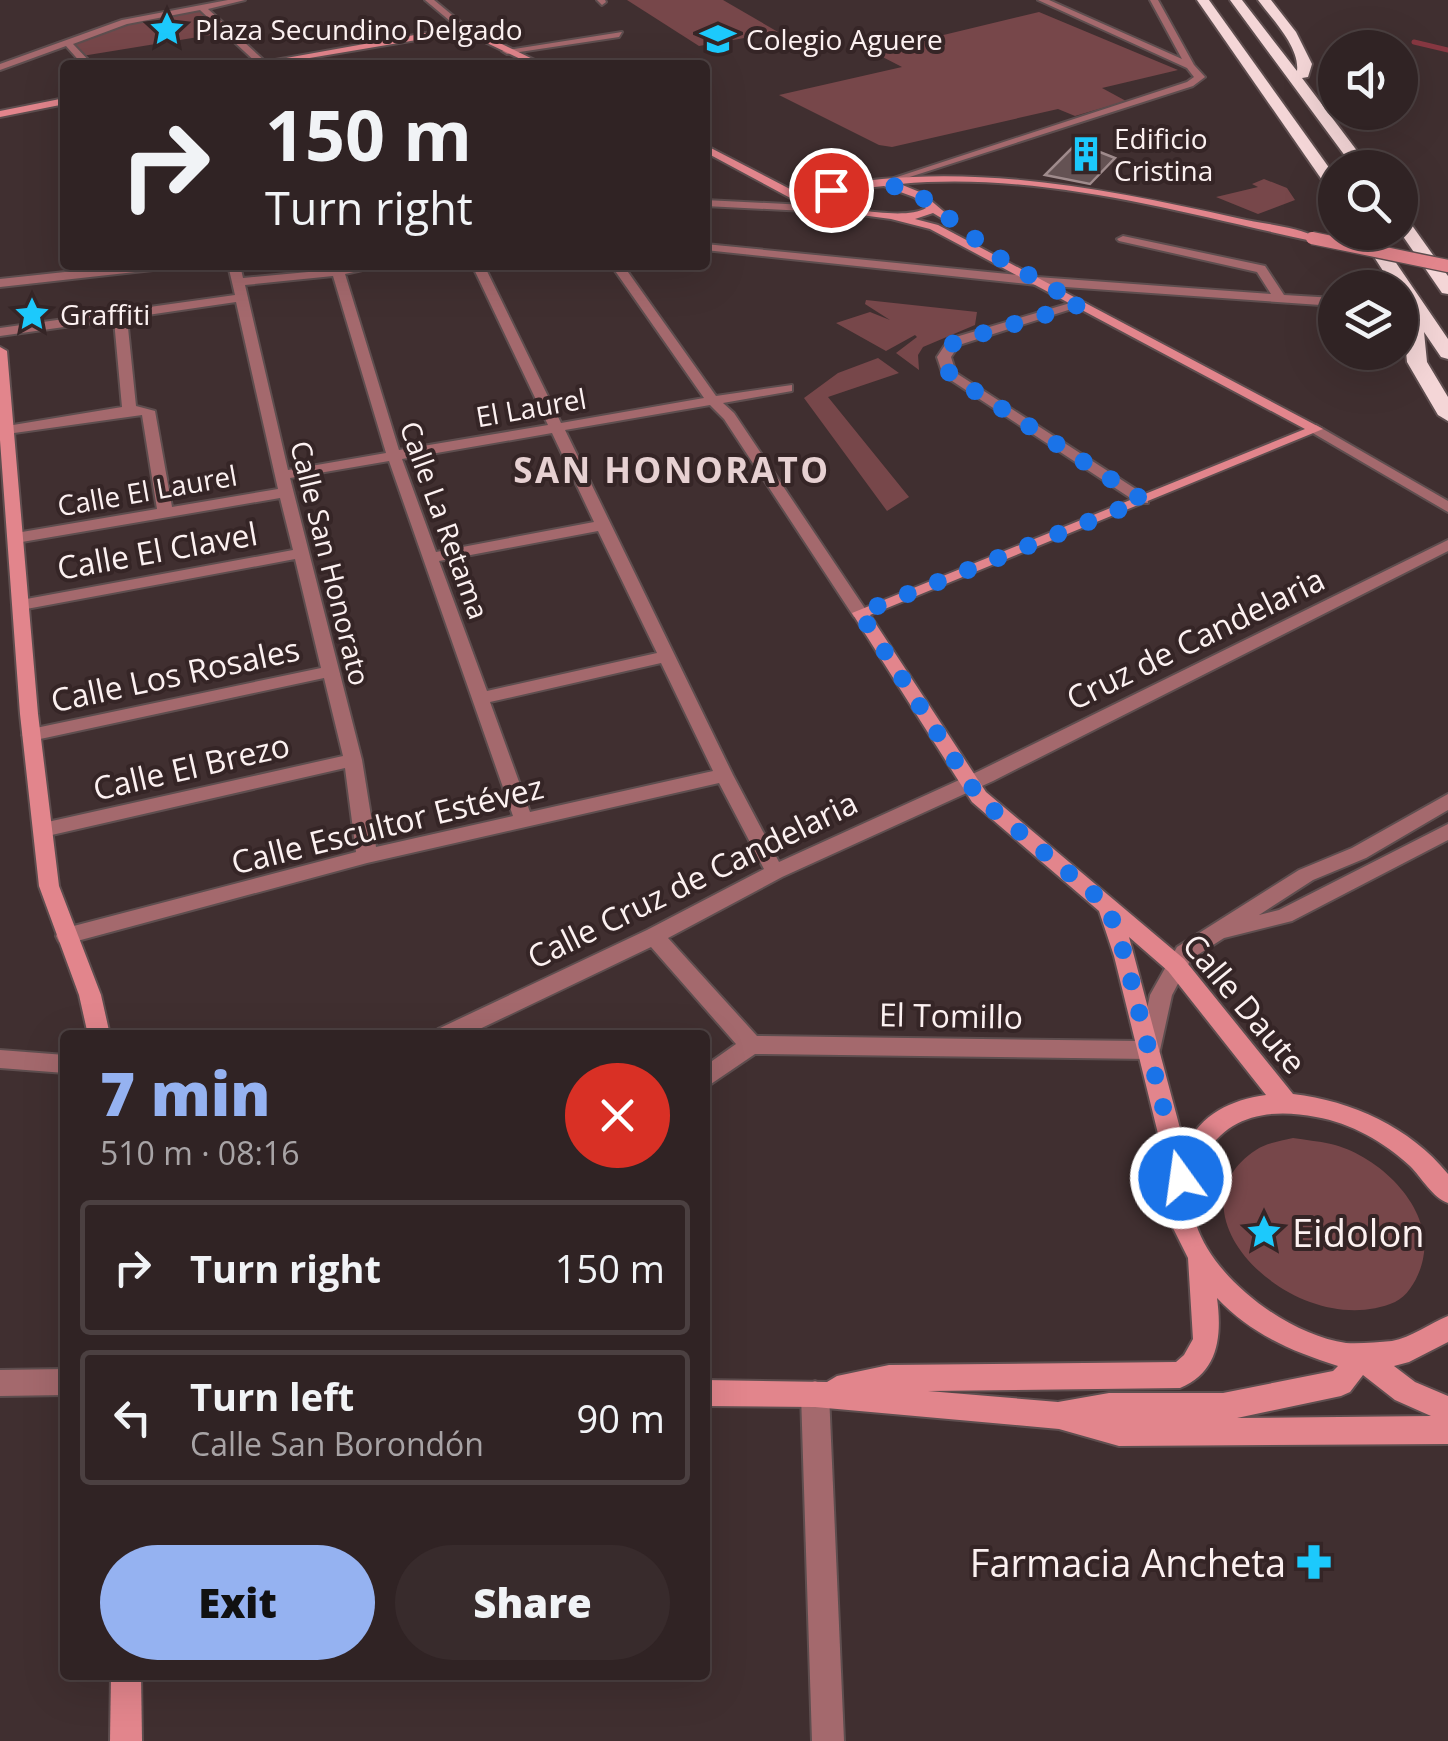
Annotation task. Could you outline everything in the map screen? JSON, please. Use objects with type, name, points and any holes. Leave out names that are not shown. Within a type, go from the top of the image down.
[{"type":"highway","points":[[1203,0],[1318,163]]},
{"type":"highway","points":[[1236,0],[1349,150]]},
{"type":"highway","points":[[1264,0],[1289,32],[1306,64],[1300,82]]},
{"type":"highway","points":[[1184,1],[1206,24],[1226,31]]},
{"type":"highway","points":[[1418,246],[1448,289]]},
{"type":"highway","points":[[1418,309],[1448,353]]},
{"type":"highway","points":[[1418,364],[1448,415]]},
{"type":"street","points":[[0,66],[135,17],[242,0]]},
{"type":"street","points":[[429,0],[465,29],[528,60]]},
{"type":"street","points":[[1042,0],[1190,66]]},
{"type":"street","points":[[898,180],[1190,84],[1200,77],[1154,0]]},
{"type":"street","points":[[202,6],[256,60]]},
{"type":"street","points":[[283,60],[465,29]]},
{"type":"street","points":[[508,52],[618,34]]},
{"type":"street","points":[[1128,38],[1176,37]]},
{"type":"street","points":[[68,43],[83,60]]},
{"type":"street","points":[[0,114],[60,102]]},
{"type":"street","points":[[710,151],[819,208]]},
{"type":"street","points":[[955,160],[981,177]]},
{"type":"street","points":[[918,194],[928,178],[955,160]]},
{"type":"street","points":[[766,179],[806,185],[928,178],[1019,179],[1448,266]]},
{"type":"street","points":[[881,182],[918,194],[1005,262]]},
{"type":"street","points":[[819,208],[820,194],[856,185]]},
{"type":"street","points":[[710,204],[819,208],[891,216],[934,227],[1316,429],[1448,507]]},
{"type":"street","points":[[891,216],[924,215],[933,208]]},
{"type":"street","points":[[1123,239],[1261,269],[1279,298]]},
{"type":"street","points":[[710,248],[1037,281],[1318,301]]},
{"type":"street","points":[[0,283],[117,270]]},
{"type":"street","points":[[0,332],[120,314],[237,282],[349,270]]},
{"type":"street","points":[[480,270],[724,775],[775,872]]},
{"type":"street","name":"Calle Daute","points":[[621,270],[713,401],[729,416],[979,798],[1176,965],[1286,1103]]},
{"type":"street","name":"Calle La Retama","points":[[338,272],[394,456],[524,821]]},
{"type":"street","name":"Calle San Honorato","points":[[237,282],[353,760],[368,856]]},
{"type":"street","points":[[1081,304],[954,342],[944,357],[950,375],[1143,500]]},
{"type":"street","points":[[120,314],[130,410]]},
{"type":"street","points":[[1,363],[5,462],[16,538],[31,735],[50,894],[90,994],[98,1030]]},
{"type":"street","name":"El Laurel","points":[[284,483],[394,456],[787,388]]},
{"type":"street","points":[[6,430],[148,410],[164,511]]},
{"type":"street","points":[[860,613],[1316,429]]},
{"type":"street","name":"Calle El Laurel","points":[[16,538],[164,511],[284,483]]},
{"type":"street","points":[[431,558],[603,525]]},
{"type":"street","name":"Cruz de Candelaria","points":[[968,784],[1448,545]]},
{"type":"street","name":"Calle El Clavel","points":[[21,605],[303,553]]},
{"type":"street","points":[[481,698],[667,656]]},
{"type":"street","name":"Calle Los Rosales","points":[[31,735],[332,671]]},
{"type":"street","name":"Calle El Brezo","points":[[43,830],[353,760]]},
{"type":"street","name":"Calle Escultor Estévez","points":[[66,936],[368,856],[724,775]]},
{"type":"street","name":"Calle Cruz de Candelaria","points":[[457,1030],[654,936],[775,872],[968,784]]},
{"type":"street","points":[[1149,1050],[1161,995],[1184,953],[1222,933],[1289,885],[1359,853],[1448,801]]},
{"type":"street","points":[[1222,933],[1285,916],[1448,832]]},
{"type":"street","points":[[1107,905],[1125,956],[1181,1178],[1183,1218],[1200,1260],[1222,1289],[1249,1314],[1282,1336],[1318,1350],[1361,1357],[1405,1353],[1433,1341],[1448,1328]]},
{"type":"street","points":[[654,936],[751,1046],[710,1075]]},
{"type":"street","name":"El Tomillo","points":[[751,1046],[1149,1050]]},
{"type":"street","points":[[0,1059],[60,1064]]},
{"type":"street","points":[[1181,1178],[1186,1159],[1209,1129],[1244,1109],[1286,1103],[1344,1113],[1373,1126],[1438,1169],[1448,1192]]},
{"type":"street","points":[[815,1394],[889,1378],[1180,1376],[1197,1366],[1210,1336],[1200,1291],[1200,1260]]},
{"type":"street","points":[[1361,1357],[1405,1391],[1448,1410]]},
{"type":"street","points":[[1058,1416],[1109,1406],[1240,1404],[1341,1383],[1361,1357]]},
{"type":"street","points":[[0,1383],[60,1382]]},
{"type":"street","points":[[710,1393],[815,1394],[1058,1416],[1118,1432],[1448,1430]]},
{"type":"street","points":[[815,1394],[828,1741]]},
{"type":"street","points":[[126,1680],[126,1741]]},
{"type":"shaded area","points":[[627,0],[723,0],[778,32],[699,46]]},
{"type":"shaded area","name":"Plaza Secundino Delgado","points":[[201,7],[229,32],[82,56],[68,43],[125,22]]},
{"type":"shaded area","points":[[1039,12],[1178,70],[1102,88],[1126,101],[1075,116],[1058,109],[892,147],[879,145],[779,95],[902,67],[873,52]]},
{"type":"shaded area","points":[[1264,179],[1287,188],[1295,200],[1258,214],[1216,197],[1258,187],[1252,184]]},
{"type":"shaded area","points":[[866,300],[977,312],[975,325],[923,347],[918,355],[919,370],[896,353],[915,335],[886,351],[836,323],[870,312],[890,320],[865,304]]},
{"type":"shaded area","points":[[878,358],[899,373],[828,397],[909,497],[887,511],[804,398],[838,373]]},
{"type":"shaded area","points":[[1293,1138],[1331,1144],[1367,1159],[1399,1186],[1411,1203],[1420,1221],[1423,1259],[1414,1284],[1400,1299],[1357,1310],[1319,1305],[1283,1289],[1253,1265],[1232,1237],[1224,1206],[1230,1176],[1256,1150]]},
{"type":"building","name":"Edificio Cristina","points":[[1077,143],[1115,158],[1090,184],[1045,175]]},
{"type":"waterway","points":[[1418,43],[1448,50]]},
{"type":"place","name":"Plaza Secundino Delgado","points":[[167,29]]},
{"type":"place","name":"Colegio Aguere","points":[[718,39]]},
{"type":"place","name":"Edificio Cristina","points":[[1086,154]]},
{"type":"place","name":"Graffiti","points":[[32,314]]},
{"type":"place","name":"Eidolon","points":[[1264,1232]]},
{"type":"place","name":"Farmacia Ancheta","points":[[1314,1562]]},
{"type":"district","name":"SAN HONORATO","points":[[672,469]]},
{"type":"route","points":[[831,190],[881,182],[918,194],[1005,262],[1081,304],[954,342],[944,357],[950,375],[1143,500],[860,613],[979,798],[1107,905],[1125,956],[1181,1178]]}]
